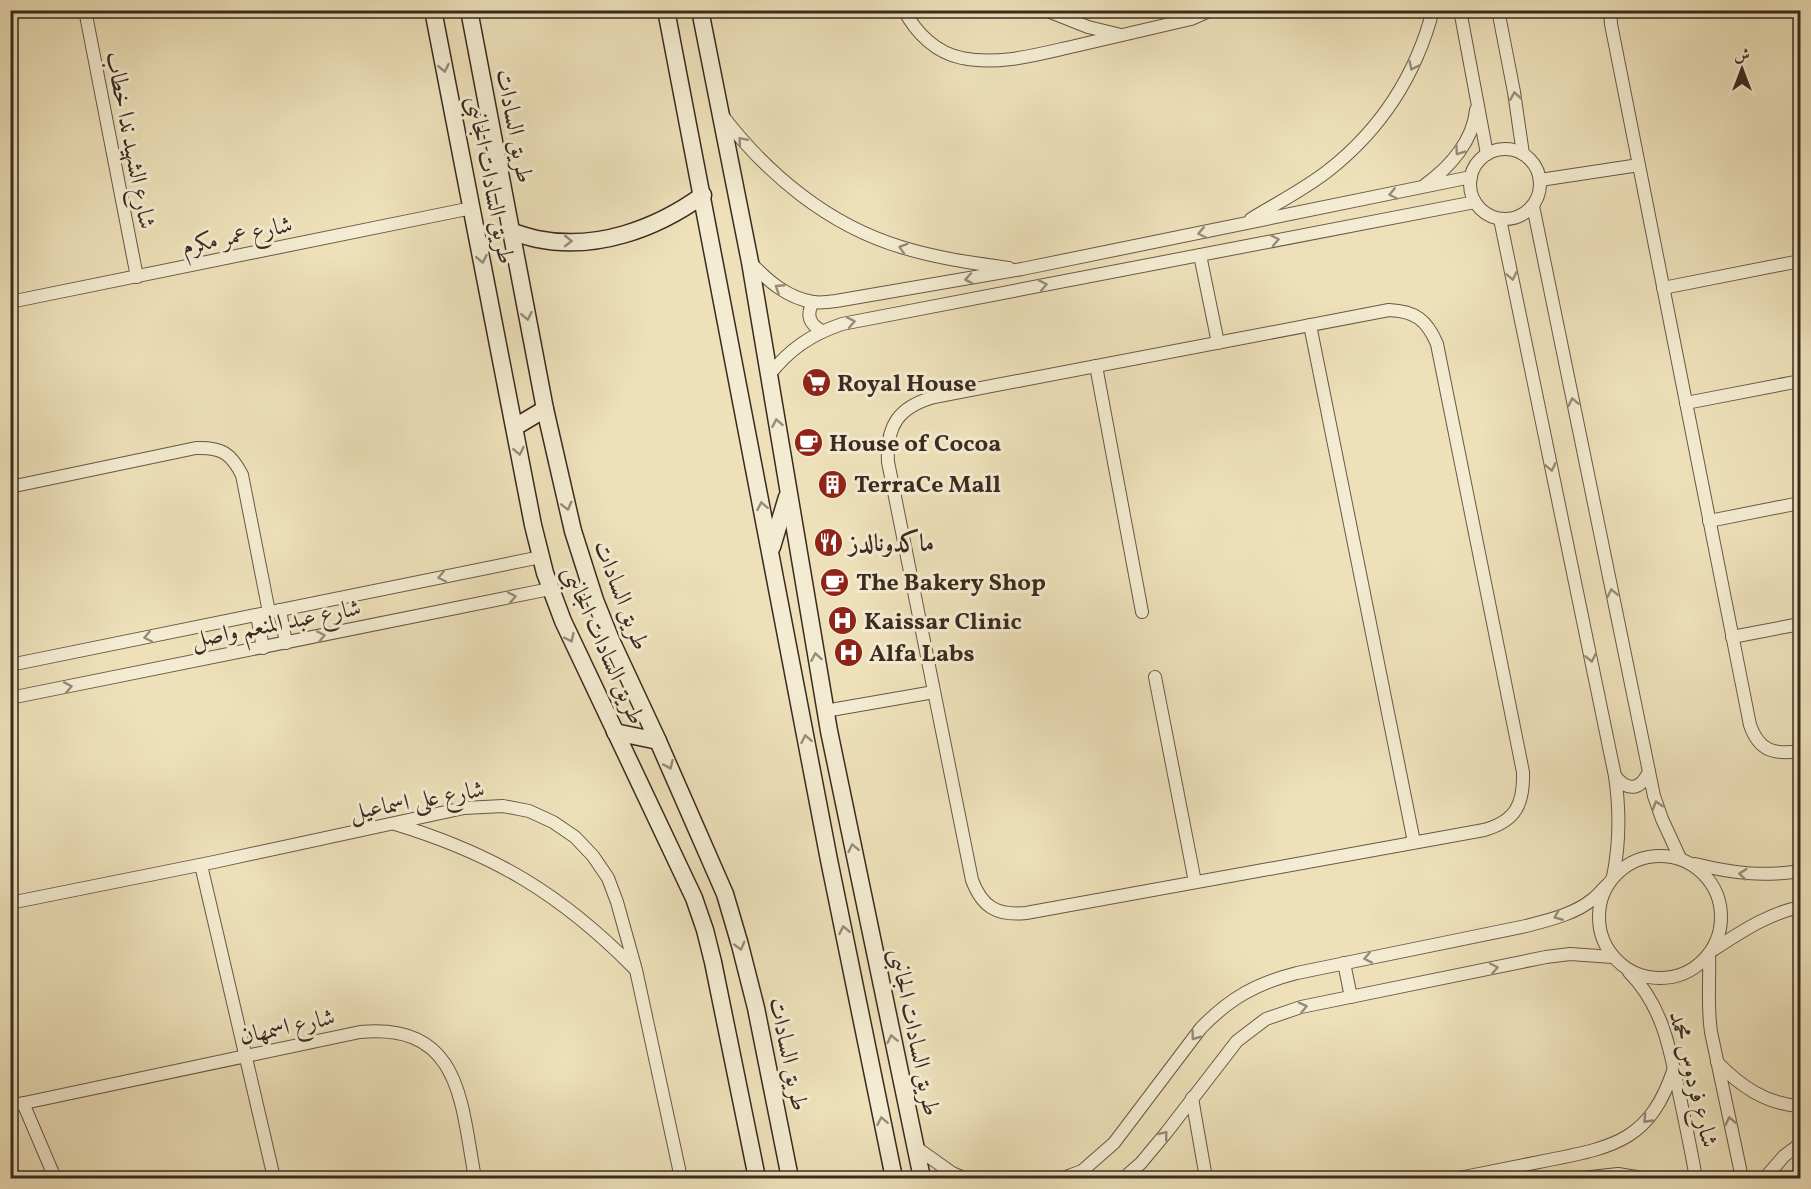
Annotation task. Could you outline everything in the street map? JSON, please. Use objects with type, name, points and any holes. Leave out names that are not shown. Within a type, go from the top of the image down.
[{"type":"main road","name":"طريق السادات الجانبى","points":[[433,10],[541,557],[550,589],[563,621],[694,898],[716,974],[758,1179]]},
{"type":"main road","name":"طريق السادات","points":[[469,10],[545,409],[581,561],[611,640],[725,894],[756,1008],[790,1179]]},
{"type":"main road","points":[[666,10],[894,1179]]},
{"type":"main road","name":"طريق السادات الجانبى","points":[[700,10],[750,262],[825,711],[922,1179]]},
{"type":"main road","points":[[510,231],[538,239],[562,241],[609,238],[653,225],[703,195]]},
{"type":"main road","points":[[515,427],[545,409]]},
{"type":"main road","points":[[770,550],[789,494]]},
{"type":"main road","points":[[615,732],[658,741]]},
{"type":"main road","points":[[830,860],[860,885]]},
{"type":"street","name":"شارع الشهيد ندا خطاب","points":[[85,10],[136,277]]},
{"type":"street","points":[[904,10],[910,22],[923,37],[939,49],[960,58],[983,61],[1052,52],[1191,19],[1211,10]]},
{"type":"street","points":[[1045,10],[1088,27],[1124,35]]},
{"type":"street","points":[[1241,225],[1327,172],[1354,149],[1377,124],[1398,96],[1414,65],[1427,33],[1433,10]]},
{"type":"street","points":[[1460,10],[1487,154]]},
{"type":"street","points":[[1498,10],[1523,154]]},
{"type":"street","points":[[1610,10],[1750,725],[1761,745],[1772,751],[1783,753],[1800,751]]},
{"type":"street","points":[[1419,189],[1437,176],[1466,142],[1475,123],[1478,100]]},
{"type":"street","points":[[720,113],[743,143],[800,195],[832,216],[866,234],[900,247],[937,257],[1022,269]]},
{"type":"street","points":[[1505,149],[1523,154],[1535,165],[1540,180],[1539,193],[1533,206],[1522,215],[1507,219],[1500,219],[1483,211],[1475,202],[1470,190],[1471,177],[1476,164],[1487,154],[1505,149]]},
{"type":"street","points":[[1540,180],[1639,165]]},
{"type":"street","points":[[750,262],[767,280],[789,294],[813,302],[836,302],[1022,269],[1471,177]]},
{"type":"street","points":[[769,375],[783,358],[801,343],[822,331],[842,324],[1475,202]]},
{"type":"street","points":[[1124,1179],[1147,1155],[1231,1047],[1251,1029],[1283,1012],[1546,957],[1570,954],[1595,954],[1617,961],[1643,976],[1668,978],[1691,970],[1701,963],[1718,939],[1721,913],[1715,888],[1698,868],[1684,860],[1662,819],[1654,796],[1533,206]]},
{"type":"street","name":"شارع عمر مكرم","points":[[10,302],[472,208]]},
{"type":"street","points":[[1500,219],[1615,776],[1619,826],[1618,852],[1610,881],[1601,897],[1598,922],[1603,940],[1617,961]]},
{"type":"street","points":[[1143,245],[1149,265]]},
{"type":"street","points":[[1200,255],[1218,343]]},
{"type":"street","points":[[1663,288],[1800,261]]},
{"type":"street","points":[[813,302],[809,310],[809,319],[814,327],[822,331]]},
{"type":"street","points":[[1389,310],[1402,310],[1414,314],[1425,322],[1432,332],[1437,344],[1523,772],[1523,787],[1518,805],[1507,820],[1484,830],[1012,915],[998,912],[986,904],[977,893],[972,880],[888,462],[887,444],[892,427],[902,412],[917,402],[934,397],[1310,325],[1389,310]]},
{"type":"street","points":[[1310,325],[1414,842]]},
{"type":"street","points":[[1096,366],[1142,612]]},
{"type":"street","points":[[1686,403],[1800,381]]},
{"type":"street","points":[[10,488],[196,448],[211,447],[225,452],[236,462],[242,476],[269,612],[286,643]]},
{"type":"street","points":[[1709,521],[1800,503]]},
{"type":"street","name":"شارع عبد المنعم واصل","points":[[10,665],[541,557]]},
{"type":"street","name":"شارع عبد المنعم واصل","points":[[10,698],[550,589]]},
{"type":"street","points":[[263,648],[269,612]]},
{"type":"street","points":[[1732,637],[1800,624]]},
{"type":"street","points":[[1155,677],[1195,882]]},
{"type":"street","points":[[825,711],[934,692]]},
{"type":"street","points":[[1615,776],[1622,785],[1634,788],[1644,782],[1649,772]]},
{"type":"street","name":"شارع على اسماعيل","points":[[10,903],[201,865],[465,808],[503,806],[529,811],[553,822],[575,837],[593,855],[608,878],[636,970],[681,1179]]},
{"type":"street","points":[[394,824],[471,851],[543,890],[576,914],[636,970]]},
{"type":"street","points":[[1064,1179],[1085,1174],[1114,1143],[1201,1028],[1217,1012],[1244,992],[1275,978],[1550,920],[1593,899],[1632,862],[1643,857],[1662,855],[1731,873],[1753,875],[1800,871]]},
{"type":"street","points":[[201,865],[274,1179]]},
{"type":"street","points":[[1710,952],[1751,925],[1800,907]]},
{"type":"street","name":"شارع فردوس محمد","points":[[1710,952],[1708,1013],[1742,1179]]},
{"type":"street","name":"شارع فردوس محمد","points":[[1617,961],[1639,982],[1659,1016],[1666,1035],[1696,1179]]},
{"type":"street","points":[[1344,963],[1351,997]]},
{"type":"street","name":"شارع اسمهان","points":[[17,1104],[360,1032],[381,1030],[401,1033],[421,1041],[438,1054],[450,1070],[459,1090],[476,1179]]},
{"type":"street","points":[[1717,1062],[1751,1091],[1772,1101],[1800,1106]]},
{"type":"street","points":[[1459,1179],[1594,1152],[1616,1143],[1637,1130],[1654,1112],[1666,1091],[1674,1068]]},
{"type":"street","points":[[1192,1098],[1206,1179]]},
{"type":"street","points":[[17,1104],[55,1179]]},
{"type":"street","points":[[1765,1179],[1784,1156],[1800,1144]]},
{"type":"street","points":[[914,1146],[964,1179]]},
{"type":"street","points":[[1203,1165],[1215,1179]]},
{"type":"street","points":[[1582,1179],[1617,1174],[1642,1179]]},
{"type":"place","name":"Royal House","points":[[816,383]]},
{"type":"place","name":"House of Cocoa","points":[[808,443]]},
{"type":"place","name":"TerraCe Mall","points":[[833,484]]},
{"type":"place","name":"ماكدونالدز","points":[[828,543]]},
{"type":"place","name":"The Bakery Shop","points":[[835,582]]},
{"type":"place","name":"Kaissar Clinic","points":[[843,621]]},
{"type":"place","name":"Alfa Labs","points":[[848,653]]}]
